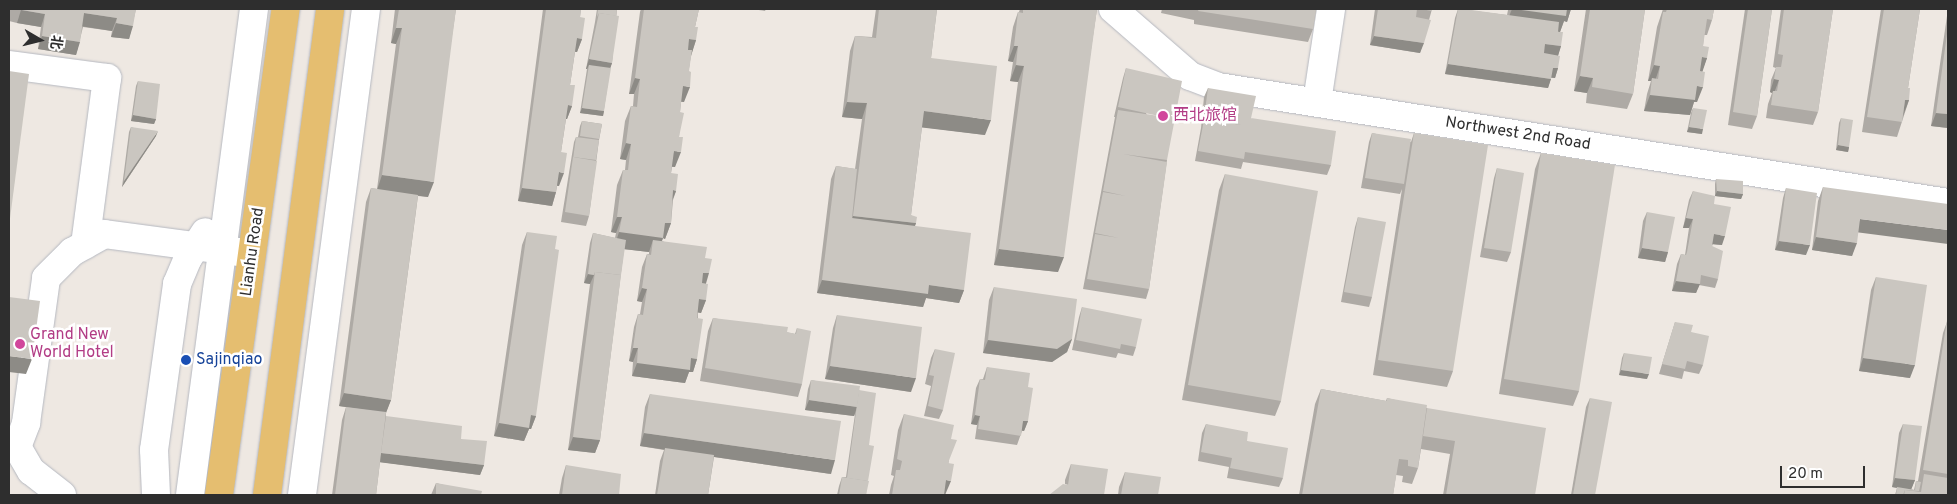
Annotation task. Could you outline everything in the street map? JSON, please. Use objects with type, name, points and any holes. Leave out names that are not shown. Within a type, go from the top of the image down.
[{"type":"main road","name":"Lianhu Road","points":[[219,495],[286,9]]},
{"type":"main road","points":[[267,495],[330,9]]},
{"type":"street","points":[[190,495],[209,248],[233,169],[254,9]]},
{"type":"street","points":[[302,495],[366,9]]},
{"type":"street","name":"Northwest 2nd Road","points":[[1113,9],[1175,64],[1202,83],[1948,203]]},
{"type":"street","points":[[1317,102],[1331,9]]},
{"type":"street","points":[[9,65],[106,78],[84,245]]},
{"type":"street","points":[[62,495],[50,489],[30,470],[17,447],[26,423],[46,278],[84,245],[104,234],[253,253]]},
{"type":"street","points":[[156,495],[154,450],[176,291],[187,260],[209,248]]},
{"type":"building","points":[[16,9],[136,9],[133,26],[116,23],[117,18],[84,13],[80,42],[42,36],[45,14]]},
{"type":"building","points":[[399,9],[456,9],[434,182],[382,175],[402,28],[396,28]]},
{"type":"building","points":[[546,9],[581,9],[580,17],[585,18],[582,39],[577,38],[570,85],[575,85],[572,106],[568,105],[561,152],[567,153],[564,173],[559,172],[556,192],[522,188]]},
{"type":"building","points":[[598,9],[617,9],[616,16],[599,13],[597,17]]},
{"type":"building","points":[[644,9],[699,9],[695,27],[698,27],[696,40],[689,39],[688,50],[692,50],[689,71],[691,72],[690,87],[683,86],[680,112],[684,113],[679,137],[683,137],[681,152],[674,151],[671,173],[678,174],[676,191],[673,190],[671,223],[665,223],[663,238],[619,232],[622,217],[617,217],[623,170],[628,170],[631,144],[626,143],[631,106],[637,107],[640,79],[635,78]]},
{"type":"building","points":[[879,9],[937,9],[931,58],[997,66],[991,120],[924,111],[911,215],[917,217],[916,223],[853,216],[867,103],[847,102],[855,36],[876,38]]},
{"type":"building","points":[[1023,9],[1097,9],[1064,257],[999,249],[1024,66],[1016,65],[1018,46],[1014,46],[1018,12],[1023,13]]},
{"type":"building","points":[[1199,9],[1316,9],[1313,29],[1198,11]]},
{"type":"building","points":[[1378,9],[1417,9],[1416,17],[1431,20],[1424,43],[1374,36]]},
{"type":"building","points":[[1458,9],[1559,22],[1558,32],[1563,32],[1561,46],[1545,44],[1544,53],[1560,56],[1558,68],[1553,68],[1551,79],[1448,64]]},
{"type":"building","points":[[1514,9],[1567,9],[1566,16]]},
{"type":"building","points":[[1590,9],[1645,9],[1633,94],[1592,87],[1593,78],[1580,76]]},
{"type":"building","points":[[1667,9],[1714,9],[1712,20],[1707,19],[1703,46],[1709,47],[1707,58],[1702,57],[1700,71],[1705,72],[1703,87],[1697,86],[1695,100],[1650,95],[1652,78],[1658,79],[1660,66],[1654,65],[1663,12],[1666,12]]},
{"type":"building","points":[[1748,9],[1772,9],[1757,116],[1733,112]]},
{"type":"building","points":[[1784,9],[1833,9],[1818,112],[1771,105],[1773,91],[1777,91],[1779,80],[1774,79],[1776,67],[1781,67],[1783,55],[1778,54]]},
{"type":"building","points":[[1884,9],[1920,9],[1908,88],[1910,88],[1909,100],[1905,100],[1902,122],[1867,117]]},
{"type":"building","points":[[599,13],[619,16],[612,63],[589,59]]},
{"type":"building","points":[[1948,27],[1948,114],[1936,113]]},
{"type":"building","points":[[589,65],[611,68],[604,111],[582,108]]},
{"type":"building","points":[[1126,68],[1182,81],[1167,160],[1123,154],[1167,162],[1149,289],[1087,279],[1095,234],[1119,238],[1095,233],[1103,192],[1126,196],[1103,191],[1118,110],[1159,116],[1118,107]]},
{"type":"building","points":[[9,71],[29,74],[9,226]]},
{"type":"building","points":[[138,81],[160,84],[156,119],[133,115]]},
{"type":"building","points":[[1208,88],[1256,96],[1251,118],[1336,131],[1331,165],[1245,152],[1244,159],[1198,151],[1204,120],[1242,125],[1204,118]]},
{"type":"building","points":[[1693,108],[1707,110],[1703,129],[1689,127]]},
{"type":"building","points":[[1841,118],[1853,120],[1849,147],[1838,145]]},
{"type":"building","points":[[582,121],[602,124],[599,139],[580,136]]},
{"type":"building","points":[[131,127],[158,131],[124,181]]},
{"type":"building","points":[[1372,133],[1411,139],[1404,184],[1365,178]]},
{"type":"building","points":[[1414,133],[1488,145],[1453,371],[1378,360]]},
{"type":"building","points":[[576,137],[599,140],[596,160],[573,157]]},
{"type":"building","points":[[1541,153],[1615,165],[1579,391],[1504,379]]},
{"type":"building","points":[[573,157],[597,161],[589,216],[565,212]]},
{"type":"building","points":[[836,166],[857,169],[852,218],[971,233],[964,290],[929,285],[928,294],[822,280]]},
{"type":"building","points":[[1497,168],[1524,173],[1511,252],[1484,248]]},
{"type":"building","points":[[1225,174],[1318,191],[1281,401],[1188,385]]},
{"type":"building","points":[[1716,179],[1743,181],[1743,194],[1717,191]]},
{"type":"building","points":[[1823,187],[1948,204],[1948,230],[1860,219],[1857,243],[1816,237]]},
{"type":"building","points":[[371,188],[418,195],[391,400],[344,393]]},
{"type":"building","points":[[1786,188],[1817,193],[1810,245],[1779,241]]},
{"type":"building","points":[[1693,191],[1715,196],[1714,204],[1731,207],[1725,236],[1714,234],[1712,246],[1723,251],[1718,279],[1701,275],[1700,284],[1676,281],[1681,254],[1686,255],[1687,252],[1693,219],[1686,218]]},
{"type":"building","points":[[1647,212],[1675,217],[1668,252],[1642,248]]},
{"type":"building","points":[[1358,217],[1386,222],[1372,297],[1344,292]]},
{"type":"building","points":[[527,232],[557,236],[555,249],[559,250],[536,416],[531,415],[529,428],[499,423]]},
{"type":"building","points":[[593,233],[626,240],[621,275],[595,272],[594,275],[588,274]]},
{"type":"building","points":[[653,240],[707,247],[705,258],[712,259],[709,273],[703,273],[702,283],[708,284],[706,300],[699,299],[697,318],[703,319],[697,359],[691,358],[690,370],[637,363],[638,348],[633,348],[638,314],[643,315],[647,289],[642,288],[647,254],[651,255]]},
{"type":"building","points":[[595,272],[621,275],[600,440],[573,437]]},
{"type":"building","points":[[1876,277],[1927,285],[1915,365],[1863,358]]},
{"type":"building","points":[[994,287],[1077,299],[1072,339],[1057,349],[988,340]]},
{"type":"building","points":[[9,297],[40,301],[32,359],[9,356]]},
{"type":"building","points":[[1082,307],[1142,319],[1136,347],[1121,344],[1120,349],[1076,340]]},
{"type":"building","points":[[837,315],[922,327],[916,378],[830,366]]},
{"type":"building","points":[[713,318],[788,327],[787,332],[796,334],[797,328],[811,331],[802,384],[705,368]]},
{"type":"building","points":[[1948,320],[1948,474],[1923,470]]},
{"type":"building","points":[[1675,322],[1693,325],[1691,332],[1709,336],[1703,365],[1687,361],[1685,369],[1662,364]]},
{"type":"building","points":[[935,349],[955,353],[943,410],[928,406],[934,376],[929,375]]},
{"type":"building","points":[[1624,353],[1652,357],[1649,374],[1621,370]]},
{"type":"building","points":[[987,367],[1030,373],[1028,387],[1033,388],[1028,421],[1023,421],[1021,436],[978,429],[980,416],[975,415],[980,379],[985,380]]},
{"type":"building","points":[[811,380],[860,386],[857,407],[809,400]]},
{"type":"building","points":[[1321,389],[1387,401],[1387,398],[1427,405],[1418,468],[1408,466],[1408,460],[1399,459],[1393,495],[1302,495]]},
{"type":"building","points":[[859,390],[876,393],[869,445],[874,446],[868,481],[847,478]]},
{"type":"building","points":[[650,394],[841,421],[835,460],[644,433]]},
{"type":"building","points":[[1590,398],[1612,402],[1595,495],[1573,495]]},
{"type":"building","points":[[346,407],[386,412],[376,495],[335,495]]},
{"type":"building","points":[[1427,408],[1546,428],[1535,495],[1446,495],[1455,441],[1423,436]]},
{"type":"building","points":[[904,414],[954,425],[951,439],[957,440],[948,463],[954,464],[951,481],[946,480],[944,495],[892,495],[896,470],[900,470],[902,461],[897,459]]},
{"type":"building","points":[[386,416],[462,426],[461,439],[487,441],[484,465],[381,453]]},
{"type":"building","points":[[1206,424],[1248,432],[1247,441],[1288,448],[1283,478],[1230,468],[1232,458],[1201,452]]},
{"type":"building","points":[[1903,424],[1922,426],[1915,480],[1895,478]]},
{"type":"building","points":[[665,448],[714,455],[708,495],[657,495]]},
{"type":"building","points":[[1071,464],[1108,469],[1104,495],[1049,495],[1063,484],[1068,485]]},
{"type":"building","points":[[566,465],[621,474],[619,495],[562,495]]},
{"type":"building","points":[[1125,472],[1161,477],[1158,495],[1121,495]]},
{"type":"building","points":[[1924,474],[1948,478],[1948,495],[1904,495],[1905,490],[1921,492]]},
{"type":"building","points":[[842,477],[869,481],[866,495],[839,495]]},
{"type":"building","points":[[1916,481],[1921,482],[1919,491],[1905,490],[1903,495],[1896,495],[1897,487],[1915,490]]},
{"type":"building","points":[[436,483],[482,491],[481,495],[436,495]]},
{"type":"place","name":"西北旅馆","points":[[1163,116]]},
{"type":"place","name":"Grand New World Hotel","points":[[20,344]]},
{"type":"place","name":"Sajinqiao","points":[[186,360]]}]
